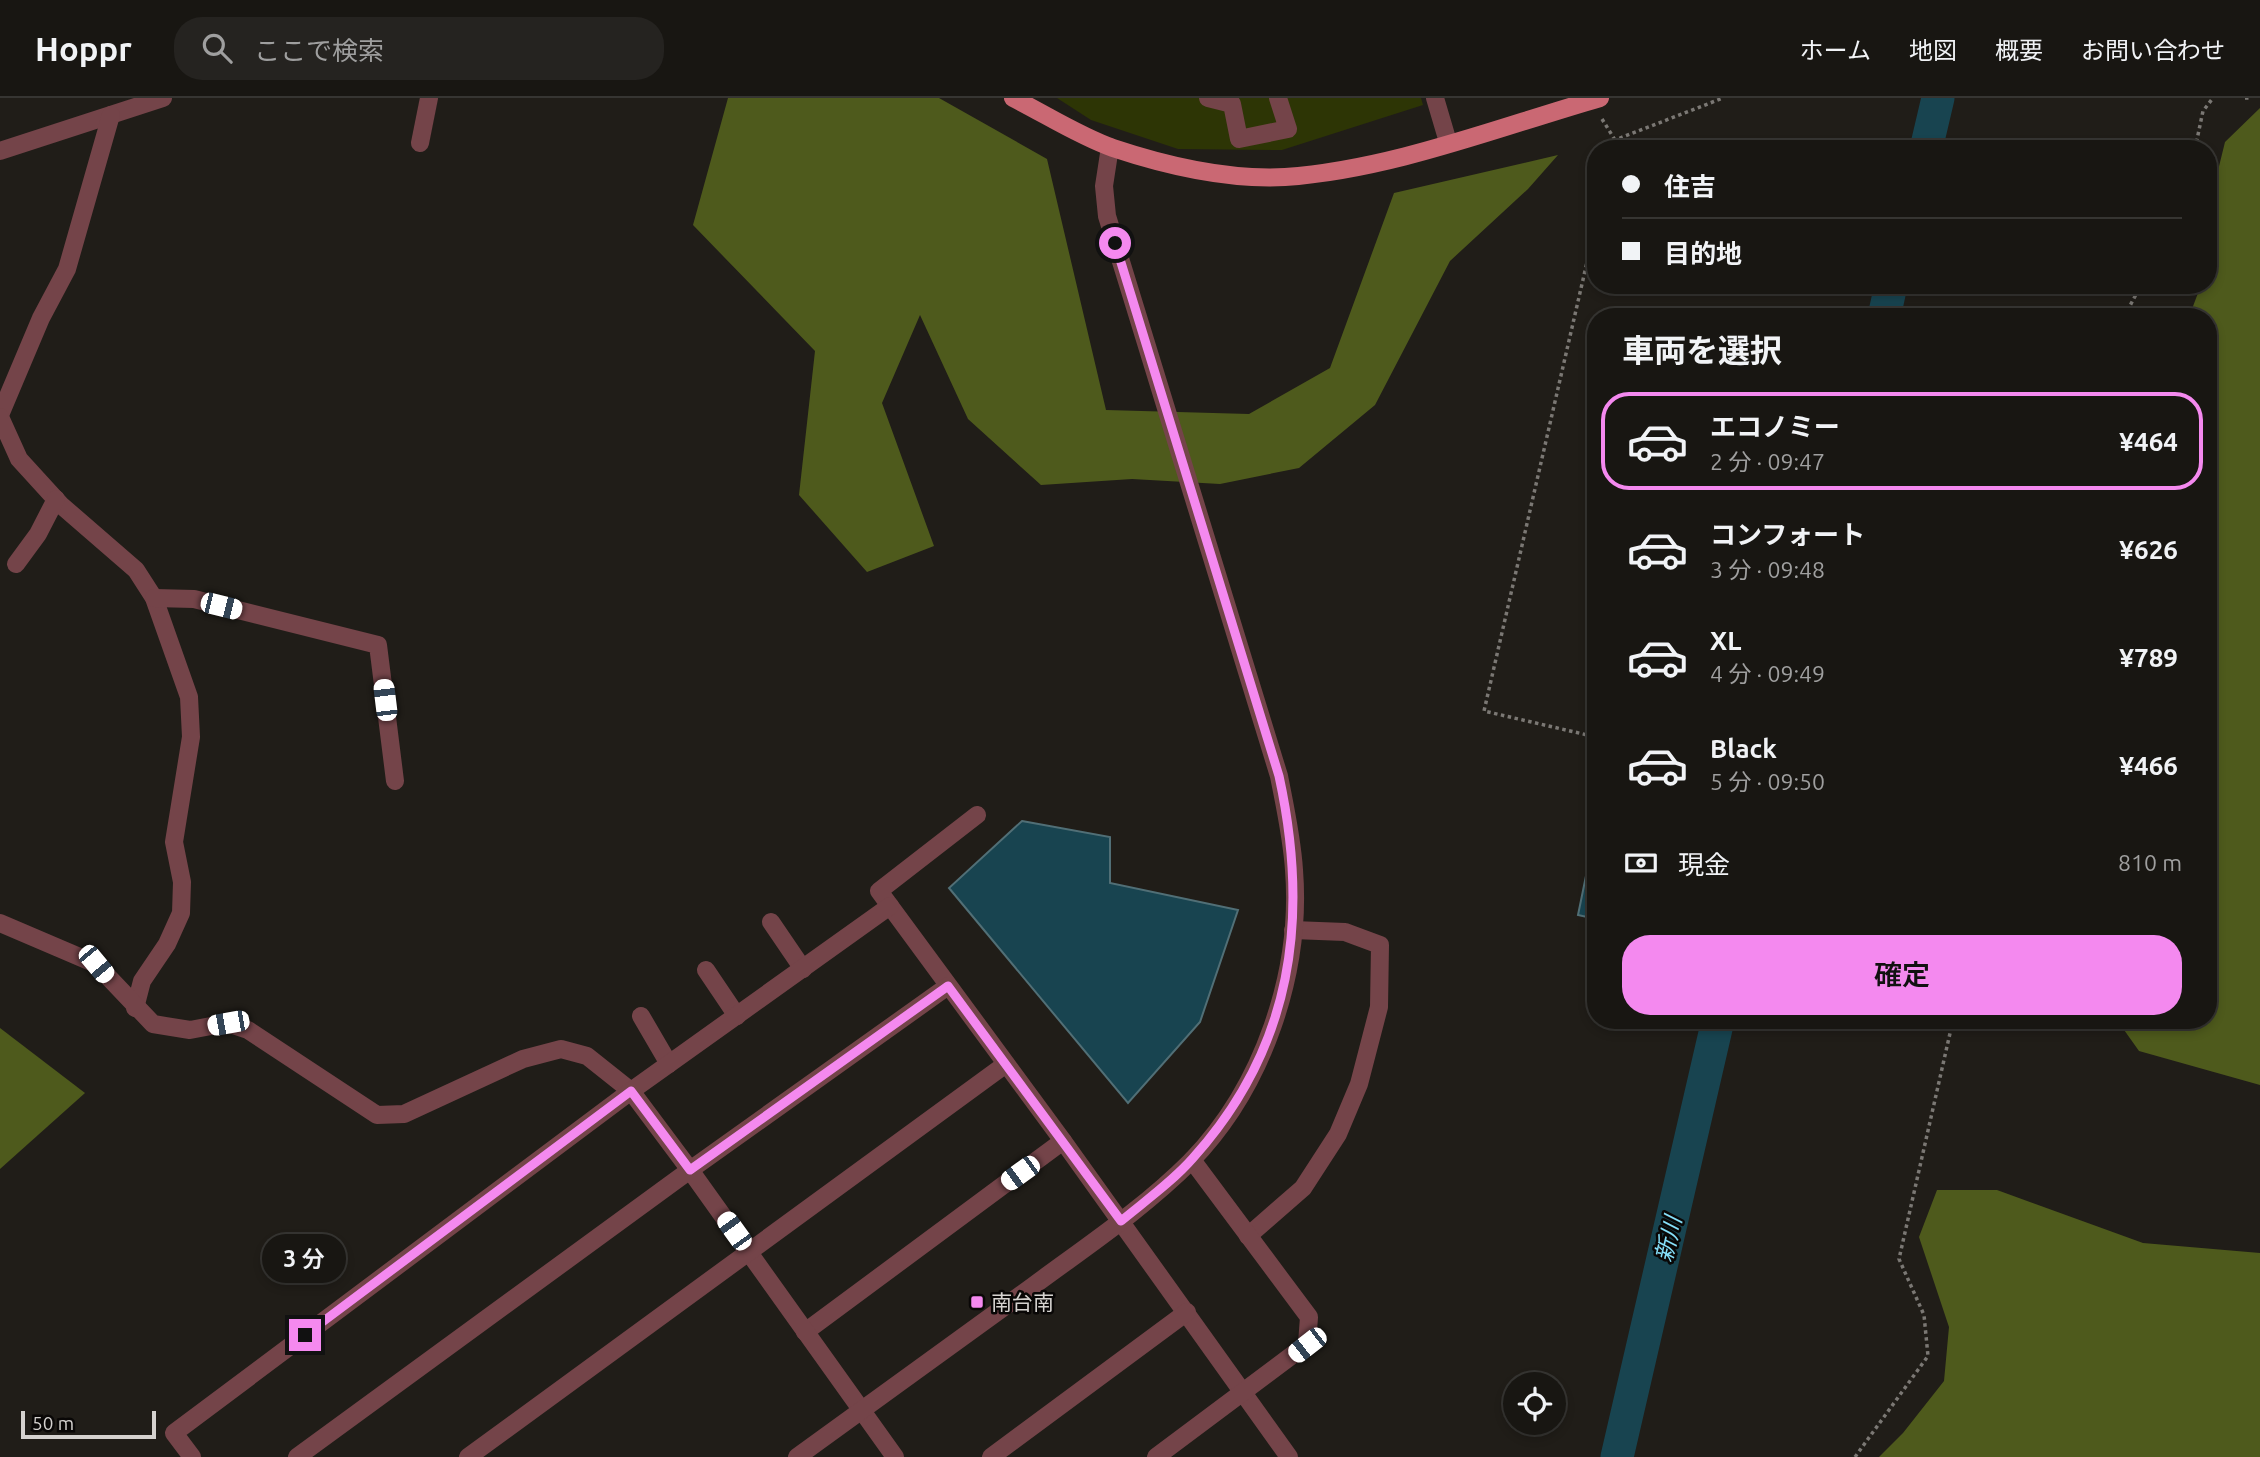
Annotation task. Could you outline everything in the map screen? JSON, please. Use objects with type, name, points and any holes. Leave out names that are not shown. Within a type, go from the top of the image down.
[{"type":"main road","points":[[1013,98],[1110,147],[1168,164],[1222,173],[1283,177],[1384,160],[1600,98]]},
{"type":"street","points":[[0,151],[163,98]]},
{"type":"street","points":[[420,143],[429,98]]},
{"type":"street","points":[[1208,98],[1232,104],[1239,139],[1287,129],[1278,98]]},
{"type":"street","points":[[1435,98],[1448,142]]},
{"type":"street","points":[[111,115],[67,269],[41,318],[0,416],[19,458],[56,499],[136,570],[154,598],[189,697],[191,737],[174,842],[182,882],[181,913],[167,944],[142,981],[135,1008]]},
{"type":"street","points":[[797,1457],[1121,1221],[1192,1160],[1226,1119],[1252,1077],[1286,980],[1293,930],[1294,872],[1289,822],[1279,776],[1107,216],[1104,186],[1110,147]]},
{"type":"street","points":[[16,564],[38,534],[56,499]]},
{"type":"street","points":[[154,598],[194,599],[378,645],[395,781]]},
{"type":"street","points":[[976,815],[878,891],[1063,1141],[1289,1457]]},
{"type":"street","points":[[192,1457],[174,1433],[631,1091],[890,906]]},
{"type":"street","points":[[772,922],[803,969]]},
{"type":"street","points":[[0,923],[96,964],[153,1024],[190,1030],[228,1023],[248,1030],[377,1115],[404,1114],[523,1059],[561,1049],[587,1056],[631,1091],[895,1457]]},
{"type":"street","points":[[1248,1236],[1303,1188],[1338,1134],[1359,1084],[1379,1007],[1380,945],[1345,932],[1293,930]]},
{"type":"street","points":[[706,971],[737,1016]]},
{"type":"street","points":[[297,1457],[690,1170],[948,986]]},
{"type":"street","points":[[641,1016],[669,1064]]},
{"type":"street","points":[[475,1455],[1006,1064]]},
{"type":"street","points":[[806,1332],[1063,1141]]},
{"type":"street","points":[[1156,1457],[1307,1345],[1309,1318],[1192,1160]]},
{"type":"street","points":[[991,1457],[1187,1312]]},
{"type":"path","points":[[1602,119],[1615,140],[1723,98]]},
{"type":"path","points":[[2197,140],[2203,111],[2213,98]]},
{"type":"path","points":[[2245,98],[2251,98]]},
{"type":"path","points":[[1587,262],[1484,711],[1587,735]]},
{"type":"path","points":[[1855,1457],[1928,1356],[1924,1315],[1899,1259],[1951,1029]]},
{"type":"green space","points":[[728,98],[939,98],[1047,159],[1106,410],[1249,414],[1330,368],[1394,193],[1558,155],[1528,189],[1450,261],[1375,405],[1299,468],[1220,484],[1132,479],[1041,485],[968,419],[920,315],[882,403],[934,546],[867,572],[799,495],[815,351],[693,225]]},
{"type":"green space","points":[[1057,98],[1421,98],[1423,105],[1282,150],[1178,149],[1091,120]]},
{"type":"green space","points":[[2260,108],[2260,1085],[2139,1051],[2123,1029],[2217,1029],[2217,308],[2192,308],[2198,294],[2217,294],[2217,174],[2225,142]]},
{"type":"green space","points":[[0,1028],[85,1093],[0,1169]]},
{"type":"green space","points":[[1937,1190],[1997,1190],[2143,1243],[2260,1253],[2260,1457],[1879,1457],[1903,1433],[1944,1381],[1949,1327],[1919,1237]]},
{"type":"water","points":[[1022,821],[1110,837],[1110,883],[1238,910],[1200,1022],[1128,1103],[949,888]]},
{"type":"water","points":[[1587,871],[1587,917],[1578,915]]},
{"type":"waterway","name":"新川","points":[[1928,140],[1938,98]]},
{"type":"waterway","name":"新川","points":[[1886,308],[1889,294]]},
{"type":"waterway","name":"新川","points":[[1617,1457],[1716,1029]]},
{"type":"place","name":"南台南","points":[[977,1302]]},
{"type":"route","points":[[305,1335],[631,1091],[690,1170],[948,986],[1121,1221],[1158,1192],[1192,1160],[1226,1119],[1252,1077],[1286,980],[1294,927],[1294,872],[1289,822],[1279,776],[1115,243]]}]
